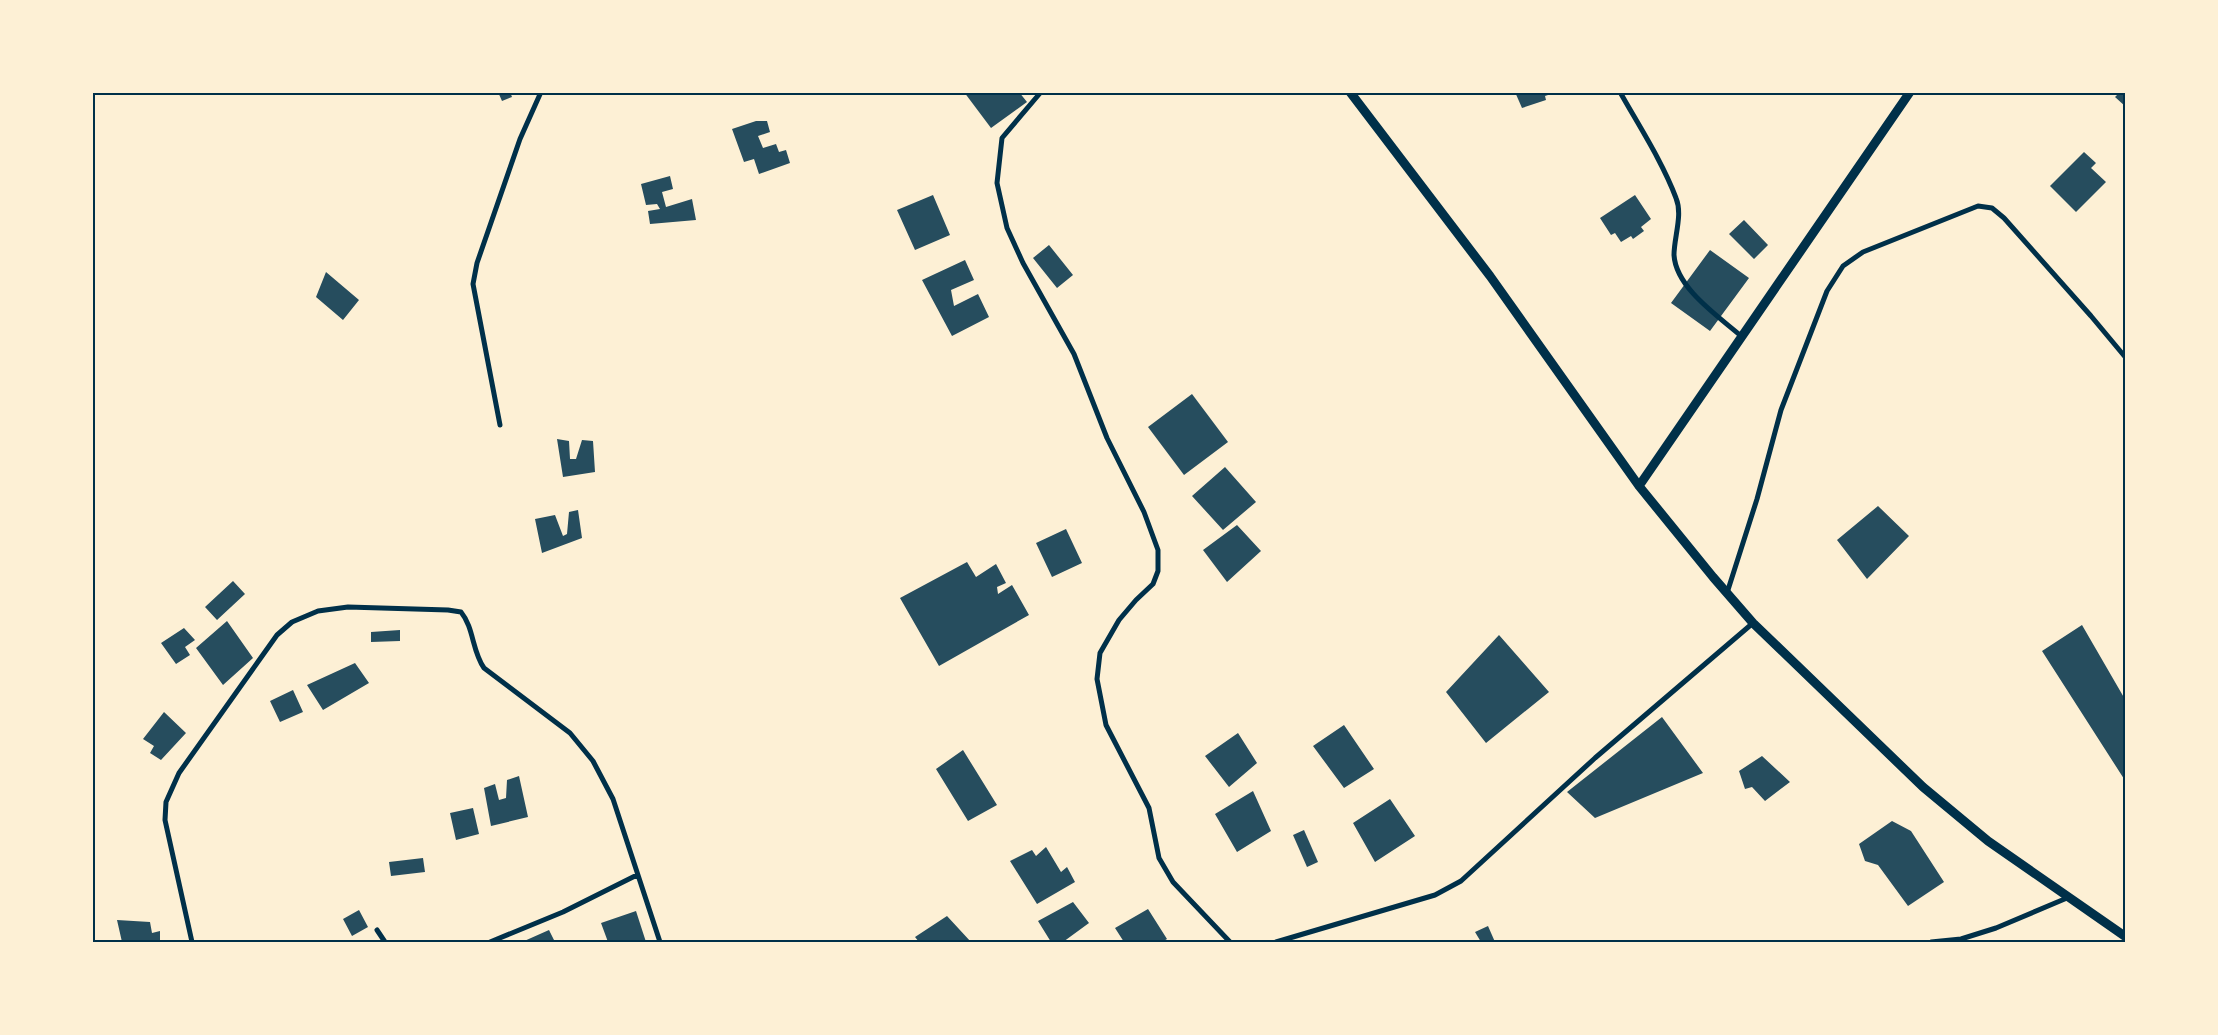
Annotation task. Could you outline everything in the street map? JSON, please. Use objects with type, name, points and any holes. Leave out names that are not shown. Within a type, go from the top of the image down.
[{"type":"street","points":[[500,425],[473,284],[477,263],[520,139],[541,92]]},
{"type":"street","points":[[1041,92],[1002,138],[997,183],[1007,228],[1022,263],[1074,354],[1107,438],[1144,512],[1158,550],[1158,572],[1154,584],[1136,600],[1119,620],[1100,653],[1097,679],[1106,725],[1149,808],[1159,858],[1173,882],[1230,942]]},
{"type":"street","points":[[1350,92],[1490,276],[1639,486],[1753,622],[1923,787],[1988,841],[2067,898],[2126,937]]},
{"type":"street","points":[[1620,92],[1677,199],[1678,225],[1674,256],[1684,282],[1697,298],[1741,336]]},
{"type":"street","points":[[1639,486],[1910,92]]},
{"type":"street","points":[[1727,593],[1757,499],[1782,410],[1811,330],[1827,291],[1842,266],[1863,252],[1978,206],[1992,208],[2004,218],[2126,358]]},
{"type":"street","points":[[192,942],[165,820],[166,802],[179,773],[277,635],[292,622],[318,611],[348,607],[461,612],[467,620],[478,659],[484,668],[570,733],[592,761],[613,799],[660,942]]},
{"type":"street","points":[[1276,942],[1435,895],[1461,881],[1595,758],[1753,622]]},
{"type":"street","points":[[490,942],[563,912],[637,875]]},
{"type":"street","points":[[1931,942],[1961,939],[1996,928],[2067,898]]},
{"type":"street","points":[[377,930],[385,942]]},
{"type":"building","points":[[498,92],[510,92],[512,97],[502,101]]},
{"type":"building","points":[[964,92],[1019,92],[1027,102],[991,128]]},
{"type":"building","points":[[1515,92],[1554,93],[1545,96],[1546,100],[1522,108]]},
{"type":"building","points":[[2120,92],[2126,92],[2126,107],[2115,97]]},
{"type":"building","points":[[756,121],[767,121],[770,132],[758,136],[763,148],[776,144],[779,152],[786,150],[790,163],[759,174],[754,159],[744,162],[732,129]]},
{"type":"building","points":[[2084,152],[2096,163],[2091,168],[2106,182],[2076,212],[2050,186]]},
{"type":"building","points":[[670,176],[673,189],[662,192],[666,207],[692,199],[696,220],[650,224],[648,211],[660,209],[657,204],[646,205],[641,184]]},
{"type":"building","points":[[933,195],[950,235],[915,250],[897,210]]},
{"type":"building","points":[[1635,195],[1651,219],[1641,227],[1644,231],[1633,239],[1631,236],[1621,242],[1615,233],[1611,235],[1600,218]]},
{"type":"building","points":[[1744,220],[1768,245],[1754,259],[1729,234]]},
{"type":"building","points":[[1049,245],[1073,275],[1057,288],[1033,258]]},
{"type":"building","points":[[1710,250],[1749,278],[1710,331],[1671,303]]},
{"type":"building","points":[[965,260],[974,280],[951,290],[954,306],[978,294],[989,317],[952,336],[922,280]]},
{"type":"building","points":[[326,272],[359,300],[343,320],[316,297]]},
{"type":"building","points":[[1192,394],[1228,442],[1184,475],[1148,427]]},
{"type":"building","points":[[557,439],[569,441],[570,459],[576,459],[582,440],[593,441],[595,472],[563,477]]},
{"type":"building","points":[[1225,467],[1256,502],[1223,530],[1192,496]]},
{"type":"building","points":[[1878,506],[1909,536],[1867,579],[1837,540]]},
{"type":"building","points":[[578,510],[582,538],[542,553],[535,519],[555,515],[563,536],[567,534],[569,512]]},
{"type":"building","points":[[1237,525],[1261,551],[1227,582],[1203,550]]},
{"type":"building","points":[[1066,529],[1082,563],[1052,577],[1036,543]]},
{"type":"building","points":[[967,562],[976,577],[996,564],[1006,583],[997,587],[998,594],[1012,585],[1029,615],[939,666],[900,598]]},
{"type":"building","points":[[233,581],[245,594],[217,620],[205,607]]},
{"type":"building","points":[[227,621],[253,658],[223,685],[196,648]]},
{"type":"building","points":[[2082,625],[2126,701],[2126,782],[2042,651]]},
{"type":"building","points":[[184,628],[195,640],[185,647],[190,655],[176,664],[161,643]]},
{"type":"building","points":[[400,630],[400,641],[371,642],[371,632]]},
{"type":"building","points":[[1499,635],[1549,692],[1486,743],[1446,692]]},
{"type":"building","points":[[355,663],[369,683],[323,710],[307,685]]},
{"type":"building","points":[[293,690],[303,712],[280,722],[270,701]]},
{"type":"building","points":[[164,712],[186,733],[161,760],[150,753],[154,746],[143,739]]},
{"type":"building","points":[[1662,717],[1703,773],[1595,818],[1567,792]]},
{"type":"building","points":[[1344,725],[1374,769],[1344,788],[1313,746]]},
{"type":"building","points":[[1238,733],[1257,763],[1229,787],[1205,756]]},
{"type":"building","points":[[963,750],[997,805],[968,821],[936,769]]},
{"type":"building","points":[[1762,756],[1790,782],[1765,801],[1752,787],[1745,789],[1739,771]]},
{"type":"building","points":[[519,776],[528,817],[491,826],[484,788],[495,784],[499,800],[506,798],[507,780]]},
{"type":"building","points":[[1253,791],[1271,831],[1237,852],[1215,814]]},
{"type":"building","points":[[1390,799],[1415,836],[1375,862],[1353,823]]},
{"type":"building","points":[[473,808],[479,834],[456,840],[450,813]]},
{"type":"building","points":[[1892,821],[1911,831],[1944,882],[1908,906],[1878,865],[1865,861],[1859,844]]},
{"type":"building","points":[[1304,830],[1318,862],[1307,867],[1293,835]]},
{"type":"building","points":[[1046,847],[1061,872],[1067,867],[1075,882],[1037,904],[1010,861],[1032,850],[1036,856]]},
{"type":"building","points":[[423,858],[425,872],[391,876],[389,862]]},
{"type":"building","points":[[1073,902],[1089,923],[1063,942],[1051,942],[1038,921]]},
{"type":"building","points":[[1148,909],[1167,939],[1162,942],[1124,942],[1115,928]]},
{"type":"building","points":[[359,910],[368,927],[352,936],[343,919]]},
{"type":"building","points":[[636,911],[646,942],[608,942],[601,923]]},
{"type":"building","points":[[947,916],[971,942],[919,942],[915,937]]},
{"type":"building","points":[[117,920],[150,922],[152,933],[160,931],[160,942],[122,942]]},
{"type":"building","points":[[1488,926],[1495,942],[1481,942],[1475,932]]},
{"type":"building","points":[[549,930],[555,942],[522,942]]}]
